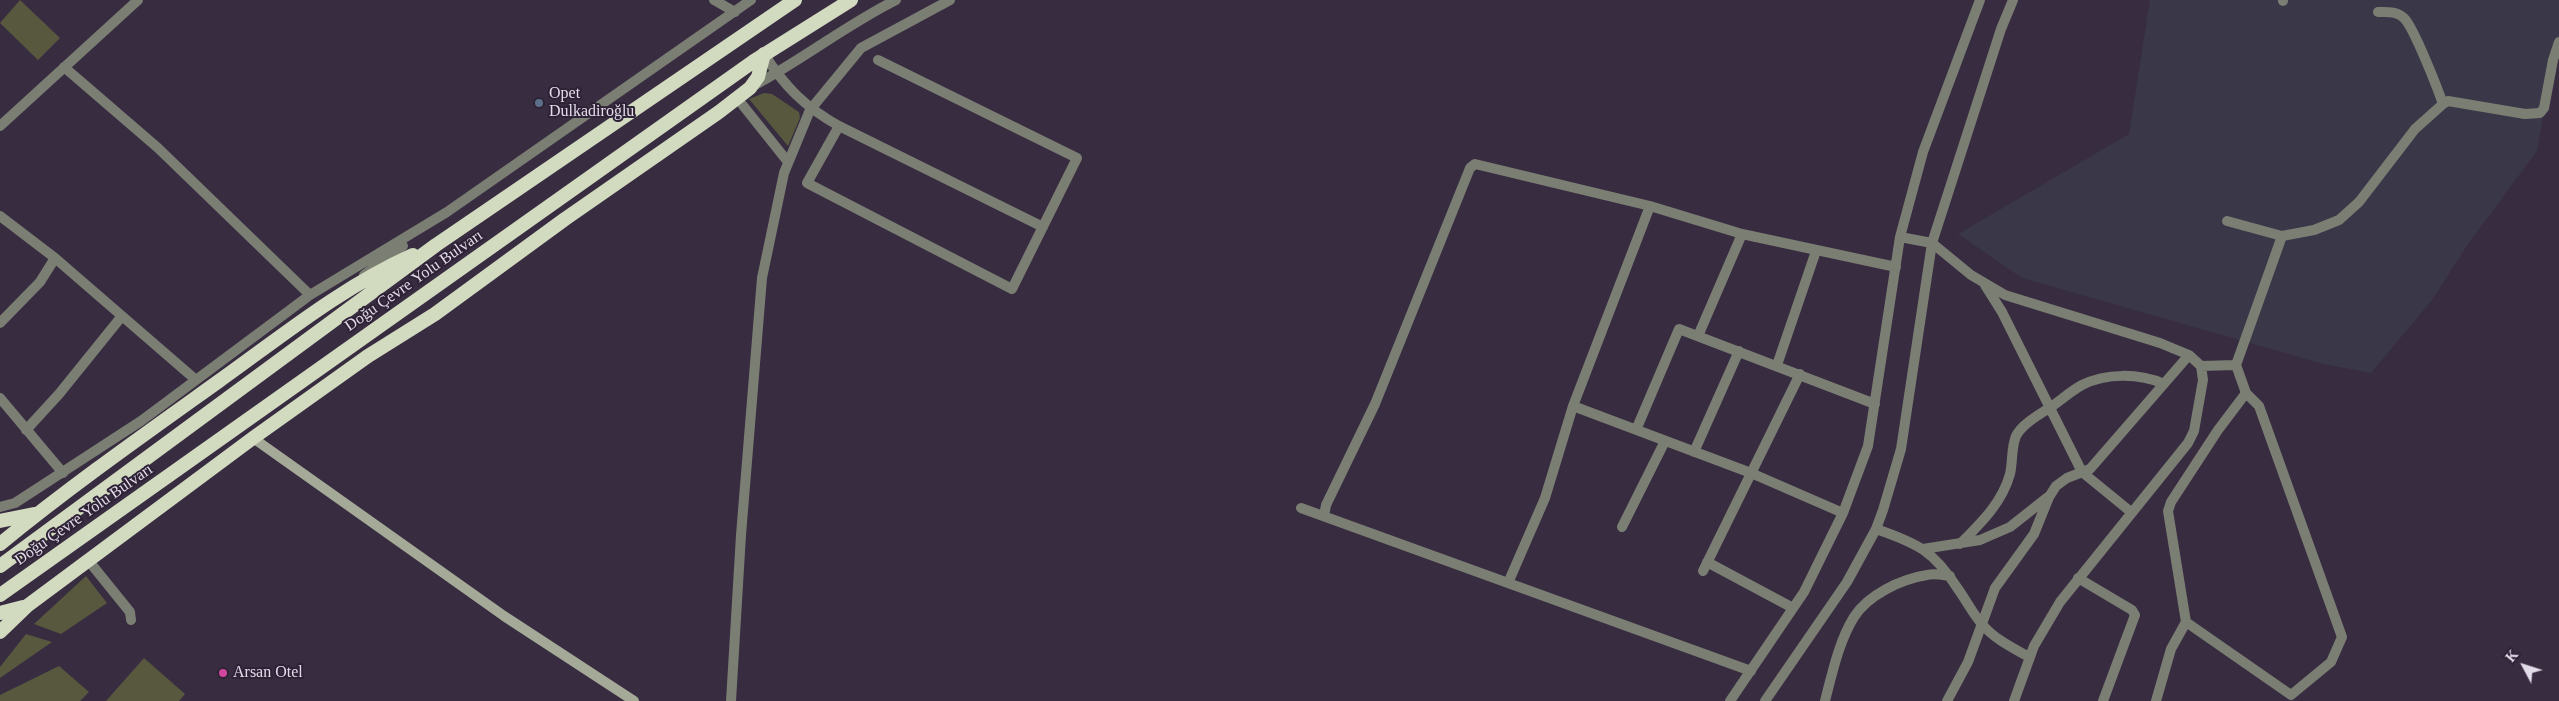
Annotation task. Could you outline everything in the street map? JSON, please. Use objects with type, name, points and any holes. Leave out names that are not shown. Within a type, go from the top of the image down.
[{"type":"highway","name":"Doğu Çevre Yolu Bulvarı","points":[[0,566],[436,245],[795,0]]},
{"type":"highway","name":"Doğu Çevre Yolu Bulvarı","points":[[0,595],[764,54],[852,0]]},
{"type":"highway","points":[[0,632],[27,606],[253,438],[368,356],[434,314],[737,98],[750,88],[758,77],[764,54]]},
{"type":"highway","points":[[0,544],[37,514],[336,296],[388,266],[436,245]]},
{"type":"highway","points":[[0,521],[37,514]]},
{"type":"highway","points":[[0,613],[27,606]]},
{"type":"main road","points":[[253,438],[504,616],[634,701]]},
{"type":"street","points":[[0,126],[138,0]]},
{"type":"street","points":[[714,0],[735,12]]},
{"type":"street","points":[[336,296],[447,212],[752,0]]},
{"type":"street","points":[[750,88],[776,74],[869,13],[896,0]]},
{"type":"street","points":[[731,701],[741,535],[762,278],[784,173],[810,110],[861,48],[950,0]]},
{"type":"street","points":[[1730,701],[1804,592],[1843,513],[1868,446],[1900,237],[1923,152],[1980,0]]},
{"type":"street","points":[[1765,701],[1847,582],[1876,529],[1901,449],[1932,243],[2001,29],[2013,0]]},
{"type":"street","points":[[2378,12],[2393,12],[2404,18],[2425,60],[2443,104]]},
{"type":"street","points":[[2227,221],[2282,236],[2314,230],[2339,220],[2359,202],[2415,129],[2448,101],[2525,114],[2540,113],[2544,108],[2553,60],[2559,42]]},
{"type":"street","points":[[764,54],[776,74],[810,110],[1043,227]]},
{"type":"street","points":[[839,126],[807,183],[1012,289],[1077,158],[878,60]]},
{"type":"street","points":[[64,67],[158,148],[310,295]]},
{"type":"street","points":[[737,98],[788,162]]},
{"type":"street","points":[[1324,516],[1326,505],[1375,404],[1470,168],[1475,164],[1650,206],[1742,234],[1896,267]]},
{"type":"street","points":[[1508,583],[1545,498],[1573,406],[1650,206]]},
{"type":"street","points":[[0,507],[15,503],[63,473],[141,421],[310,295],[447,212]]},
{"type":"street","points":[[0,216],[55,258],[196,380]]},
{"type":"street","points":[[1698,336],[1742,234]]},
{"type":"street","points":[[2186,622],[2291,695],[2331,662],[2342,637],[2259,406],[2246,393],[2236,365],[2282,236]]},
{"type":"street","points":[[1900,237],[1932,243],[1984,284],[2005,295],[2160,343],[2188,354],[2201,366],[2203,380],[2194,431],[2188,443],[2060,602],[2029,657],[2014,701]]},
{"type":"street","points":[[1777,365],[1816,251]]},
{"type":"street","points":[[0,323],[40,282],[55,258]]},
{"type":"street","points":[[1984,284],[2002,312],[2082,472],[2131,512]]},
{"type":"street","points":[[26,430],[59,394],[122,316]]},
{"type":"street","points":[[1636,430],[1679,329],[1875,404]]},
{"type":"street","points":[[1694,452],[1739,351]]},
{"type":"street","points":[[1947,701],[1968,662],[1995,588],[2034,534],[2049,497],[2056,486],[2067,478],[2090,469],[2188,354]]},
{"type":"street","points":[[2201,366],[2236,365]]},
{"type":"street","points":[[1793,608],[1705,566],[1800,374]]},
{"type":"street","points":[[1960,544],[1985,519],[2003,493],[2010,472],[2013,446],[2017,434],[2040,413],[2083,384],[2120,375],[2152,379],[2164,384]]},
{"type":"street","points":[[2156,701],[2171,649],[2186,622],[2168,511],[2171,502],[2218,430],[2246,393]]},
{"type":"street","points":[[0,398],[63,473]]},
{"type":"street","points":[[1573,406],[1751,473],[1843,513]]},
{"type":"street","points":[[1622,527],[1665,441]]},
{"type":"street","points":[[1923,549],[1980,540],[2010,527],[2049,497]]},
{"type":"street","points":[[1301,508],[1751,671]]},
{"type":"street","points":[[1876,529],[1912,541],[1923,549],[1950,576],[1982,625],[2000,640],[2029,657]]},
{"type":"street","points":[[88,560],[130,612],[130,620]]},
{"type":"street","points":[[1825,701],[1835,664],[1854,617],[1866,603],[1893,586],[1928,574],[1950,576]]},
{"type":"street","points":[[2078,578],[2132,610],[2135,615],[2103,701]]},
{"type":"shaded area","points":[[2150,0],[2559,0],[2559,53],[2553,60],[2537,151],[2468,244],[2432,300],[2371,373],[2324,364],[2022,278],[1958,234],[2129,134]]},
{"type":"green space","points":[[20,0],[60,38],[38,60],[0,23]]},
{"type":"green space","points":[[764,93],[772,94],[799,112],[800,118],[788,146],[749,99]]},
{"type":"green space","points":[[86,576],[107,603],[61,634],[34,624]]},
{"type":"green space","points":[[26,634],[52,642],[0,678],[0,667]]},
{"type":"green space","points":[[144,658],[185,694],[179,701],[106,701]]},
{"type":"green space","points":[[59,666],[89,692],[80,701],[0,701],[0,695]]},
{"type":"place","name":"Opet Dulkadiroğlu","points":[[539,103]]},
{"type":"place","name":"Arsan Otel","points":[[223,673]]}]
